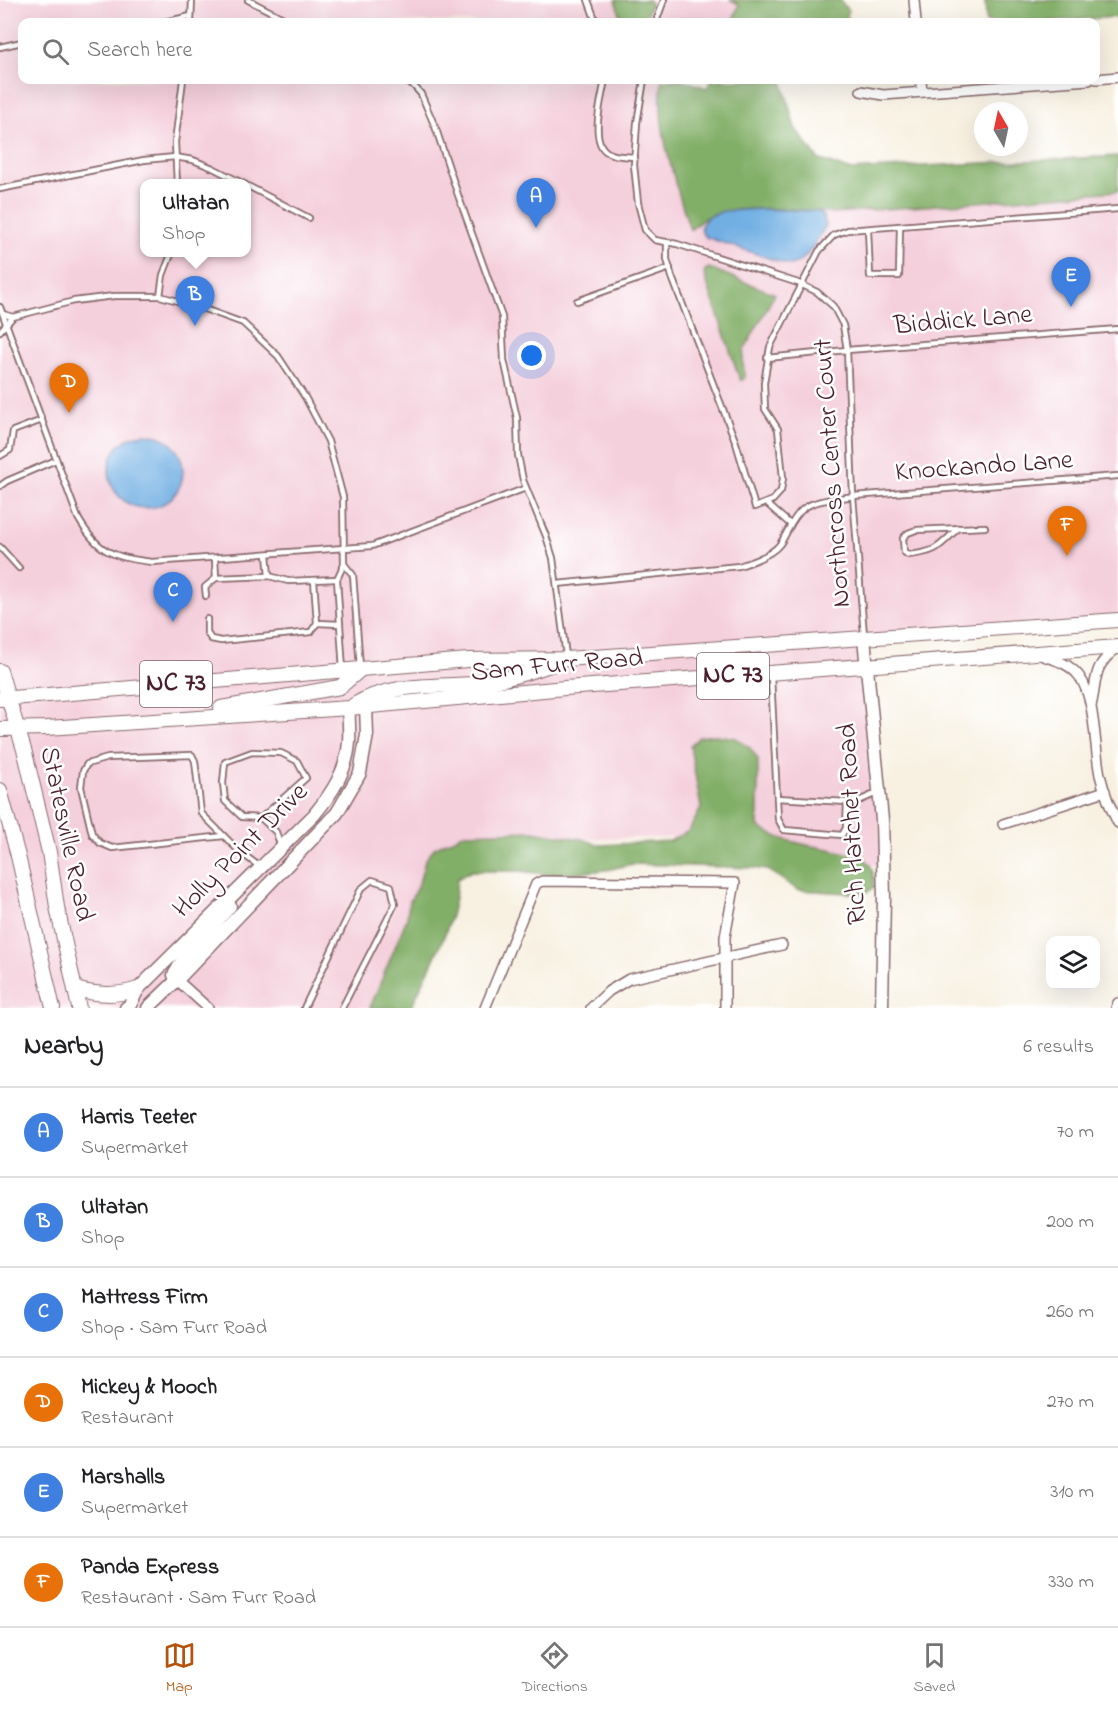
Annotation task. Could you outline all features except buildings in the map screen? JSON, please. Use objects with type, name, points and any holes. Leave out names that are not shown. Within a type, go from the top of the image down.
[{"type":"main road","name":"Sam Furr Road","points":[[5,698],[468,660],[566,659],[1118,620]]},
{"type":"main road","name":"Rich Hatchet Road","points":[[864,638],[882,820],[884,897],[882,1008]]},
{"type":"main road","name":"Sam Furr Road","points":[[0,729],[349,708],[1118,647]]},
{"type":"main road","points":[[349,708],[376,693],[485,682],[526,674],[566,659]]},
{"type":"main road","points":[[150,720],[332,690],[340,687],[360,670]]},
{"type":"main road","name":"Statesville Road","points":[[0,671],[5,698],[18,728],[49,852],[57,907],[79,1008]]},
{"type":"main road","name":"Holly Point Drive","points":[[148,1008],[177,981],[337,813],[360,773],[367,735],[366,706]]},
{"type":"main road","name":"Holly Point Drive","points":[[126,1008],[138,989],[314,815],[331,795],[340,779],[346,758],[349,742],[349,708]]},
{"type":"main road","name":"Statesville Road","points":[[0,790],[18,856],[53,1008]]},
{"type":"main road","points":[[177,981],[174,975],[181,963],[213,928],[260,867]]},
{"type":"main road","points":[[75,989],[102,995],[124,994],[138,989]]},
{"type":"street","points":[[914,0],[916,18]]},
{"type":"street","points":[[1100,79],[1118,77]]},
{"type":"street","points":[[921,84],[922,92]]},
{"type":"street","points":[[861,91],[882,95],[1033,84]]},
{"type":"street","points":[[1091,706],[1097,671],[1106,656],[1118,647]]},
{"type":"street","points":[[1036,653],[1071,668],[1083,684],[1091,706],[1097,757],[1105,791],[1118,823]]},
{"type":"street","points":[[1003,824],[1105,791]]},
{"type":"street","points":[[485,1008],[536,884],[542,881],[735,883],[725,938],[725,1008]]},
{"type":"street","points":[[591,1008],[609,991],[629,979],[782,945]]},
{"type":"street","points":[[177,981],[208,1008]]},
{"type":"street","points":[[1116,1008],[1118,1003]]},
{"type":"lane","points":[[182,18],[191,16],[192,0]]},
{"type":"lane","points":[[248,0],[283,18]]},
{"type":"lane","points":[[588,0],[595,18]]},
{"type":"lane","points":[[657,18],[664,0]]},
{"type":"lane","points":[[0,47],[18,43]]},
{"type":"lane","points":[[177,179],[175,142],[182,84]]},
{"type":"lane","points":[[411,84],[421,94],[436,129],[502,317],[504,360],[517,418],[518,455],[526,488],[553,558],[566,659]]},
{"type":"lane","points":[[604,84],[597,118],[599,143],[604,151],[610,154],[635,157]]},
{"type":"lane","name":"Northcross Center Court","points":[[643,84],[637,123],[635,157],[638,202],[645,231],[655,240],[802,285],[817,292],[833,306],[843,325],[847,350],[853,496],[864,638]]},
{"type":"lane","points":[[0,189],[144,160],[175,157],[193,160],[235,179]]},
{"type":"lane","points":[[251,187],[309,218]]},
{"type":"lane","points":[[667,242],[667,259],[736,442],[755,507],[773,500],[781,491],[783,478],[778,429],[765,409],[764,382],[770,347],[819,251],[834,235],[848,230],[868,228],[1118,209]]},
{"type":"lane","points":[[868,228],[870,276],[899,276],[900,226]]},
{"type":"lane","points":[[160,296],[170,257]]},
{"type":"lane","points":[[577,301],[670,268]]},
{"type":"lane","points":[[0,331],[13,318],[74,301],[114,296],[160,296],[243,323],[278,356],[305,397],[328,441],[343,497],[344,564],[337,579],[343,671]]},
{"type":"lane","points":[[0,307],[78,518],[88,536],[104,550],[124,559],[152,562],[372,546],[526,488]]},
{"type":"lane","points":[[1,314],[13,318]]},
{"type":"lane","name":"Biddick Lane","points":[[767,358],[1118,329]]},
{"type":"lane","points":[[0,456],[10,450],[13,431],[42,420]]},
{"type":"lane","points":[[0,486],[56,460]]},
{"type":"lane","name":"Knockando Lane","points":[[557,584],[739,566],[754,561],[778,546],[790,524],[804,508],[818,502],[853,496],[1118,476]]},
{"type":"lane","points":[[766,503],[790,524]]},
{"type":"lane","points":[[958,528],[930,553],[908,555],[904,552],[903,538],[916,530],[958,528],[985,527]]},
{"type":"lane","points":[[0,547],[19,568]]},
{"type":"lane","points":[[267,554],[269,576]]},
{"type":"lane","points":[[215,558],[216,578]]},
{"type":"lane","points":[[344,564],[353,575],[360,670]]},
{"type":"lane","points":[[206,596],[205,587],[216,578],[269,576],[288,581],[337,579]]},
{"type":"lane","points":[[207,619],[207,633],[211,639],[221,641],[311,632],[317,622],[314,580]]},
{"type":"lane","points":[[317,622],[340,624]]},
{"type":"lane","points":[[771,673],[778,819],[784,830],[842,835],[846,828],[847,802]]},
{"type":"lane","points":[[261,818],[306,778],[297,761],[281,753],[252,752],[225,762],[223,783],[225,801],[242,817],[261,818],[276,832],[281,847]]},
{"type":"lane","points":[[224,836],[112,848],[100,843],[92,834],[81,787],[83,771],[87,764],[108,758],[192,755],[195,761],[201,813],[224,836],[239,851],[260,867]]},
{"type":"lane","points":[[777,798],[847,802],[861,800],[879,792]]},
{"type":"lane","points":[[304,1008],[361,889],[372,880],[391,886],[394,904],[342,1008]]},
{"type":"shaded area","points":[[0,0],[731,0],[739,5],[734,18],[18,18],[18,84],[661,84],[660,94],[669,161],[690,229],[707,217],[810,209],[834,213],[1118,191],[1118,620],[864,638],[883,867],[742,837],[468,840],[381,1008],[0,1008]]},
{"type":"green space","points":[[615,0],[649,0],[651,4],[644,18],[623,18],[620,15]]},
{"type":"green space","points":[[731,0],[840,0],[848,10],[847,18],[734,18],[739,5]]},
{"type":"green space","points":[[985,0],[1118,0],[1118,17],[986,18]]},
{"type":"green space","points":[[662,84],[695,84],[707,88],[709,84],[783,84],[795,128],[818,159],[849,170],[1118,156],[1118,191],[834,213],[789,209],[735,210],[709,216],[690,230],[668,156],[661,117]]},
{"type":"green space","points":[[709,268],[775,294],[744,350],[745,378],[742,380],[740,380],[704,274]]},
{"type":"green space","points":[[716,735],[736,738],[750,748],[758,759],[758,826],[789,841],[862,857],[872,868],[874,888],[863,894],[798,890],[768,870],[753,868],[632,864],[607,870],[553,875],[519,871],[471,871],[457,879],[452,914],[447,930],[411,1008],[370,1008],[407,918],[409,903],[419,883],[425,861],[434,848],[465,833],[533,831],[581,839],[601,845],[670,841],[689,831],[701,808],[690,746],[699,737]]},
{"type":"water","points":[[757,209],[818,211],[823,216],[826,225],[806,255],[796,263],[789,265],[706,237],[702,233],[701,226],[707,217],[724,211]]},
{"type":"water","points":[[146,434],[160,437],[172,445],[180,457],[183,471],[180,485],[172,497],[160,505],[146,508],[132,505],[120,497],[112,485],[109,471],[112,457],[120,445],[132,437]]},
{"type":"place","name":"Harris Teeter","points":[[536,228]]},
{"type":"place","name":"Marshalls","points":[[1071,307]]},
{"type":"place","name":"Ultatan","points":[[195,326]]},
{"type":"place","name":"Mickey & Mooch","points":[[69,413]]},
{"type":"place","name":"Panda Express","points":[[1067,556]]},
{"type":"place","name":"Mattress Firm","points":[[173,622]]}]
